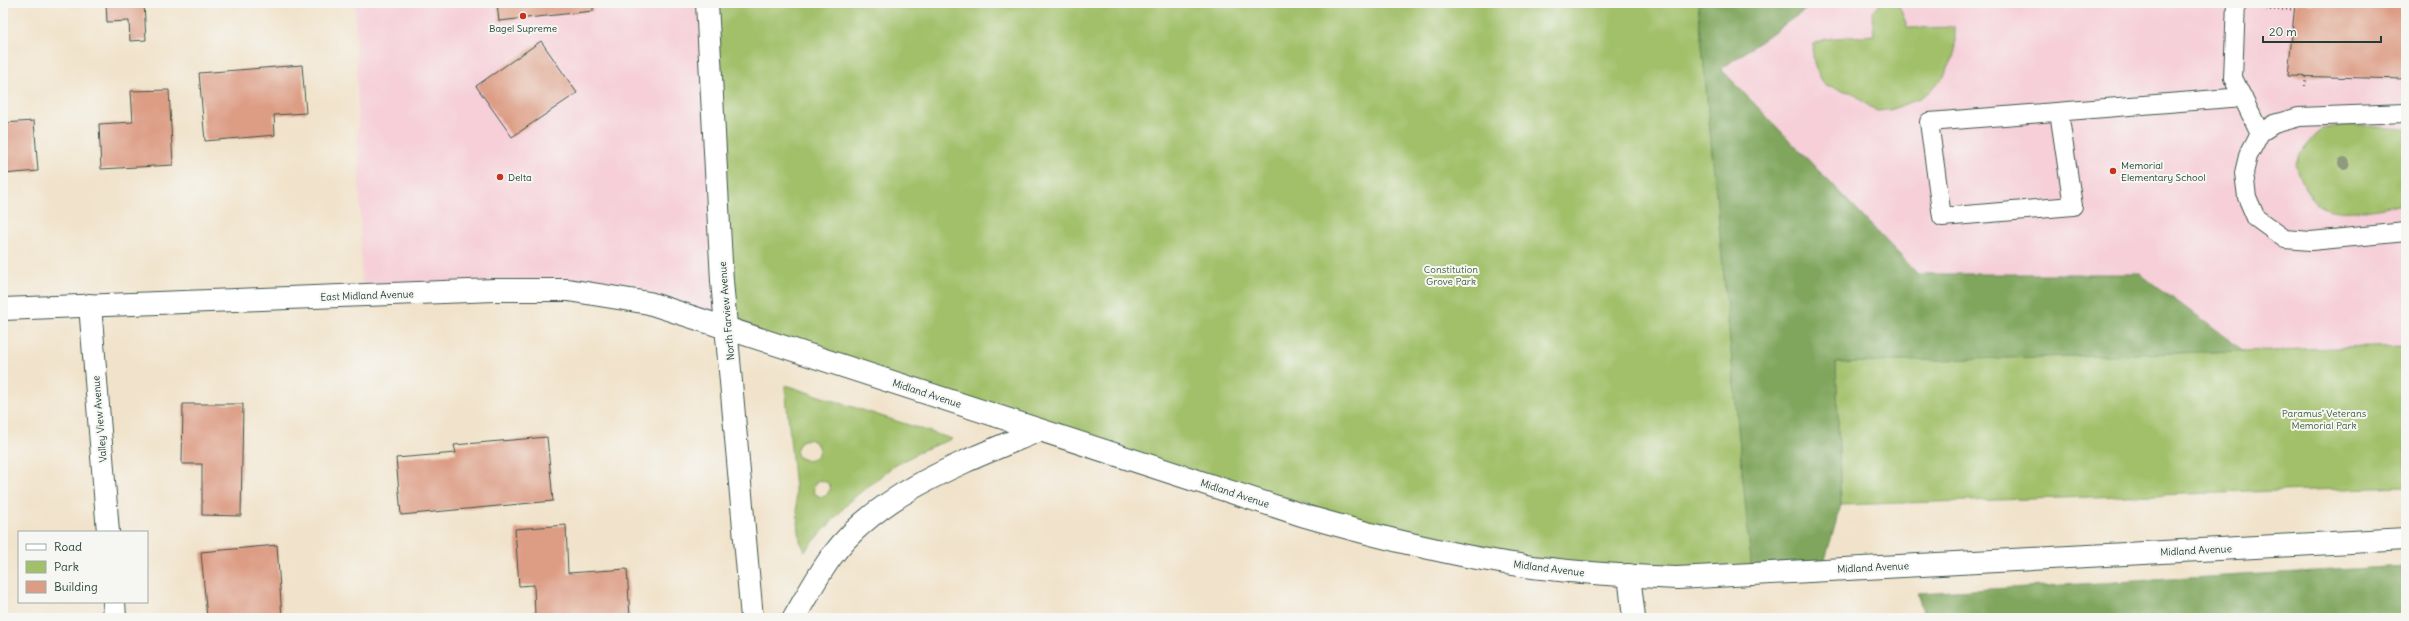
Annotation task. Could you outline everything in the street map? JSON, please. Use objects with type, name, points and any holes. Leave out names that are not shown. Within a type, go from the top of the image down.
[{"type":"street","name":"North Farview Avenue","points":[[707,3],[727,328],[752,618]]},
{"type":"street","name":"East Midland Avenue","points":[[3,309],[495,290],[568,290],[649,303],[727,328]]},
{"type":"street","name":"Valley View Avenue","points":[[90,306],[108,531]]},
{"type":"street","name":"Midland Avenue","points":[[727,328],[1305,516],[1393,541],[1483,559],[1596,574],[1677,578],[2406,539]]},
{"type":"street","points":[[794,618],[833,555],[864,523],[907,491],[974,458],[1040,430]]},
{"type":"street","points":[[1629,575],[1634,618]]},
{"type":"street","points":[[114,603],[115,618]]},
{"type":"lane","points":[[2236,3],[2233,78],[2260,133]]},
{"type":"lane","points":[[2060,112],[2073,206],[1942,217],[1930,122],[2243,97]]},
{"type":"lane","points":[[2406,113],[2299,117],[2274,124],[2260,133],[2248,156],[2244,173],[2247,197],[2256,218],[2285,239],[2311,242],[2406,232]]},
{"type":"path","points":[[2263,10],[2294,9]]},
{"type":"shaded area","points":[[355,3],[707,3],[727,328],[649,303],[362,295]]},
{"type":"shaded area","name":"Memorial Elementary School","points":[[1815,3],[2406,3],[2406,346],[2244,351],[2140,274],[1918,274],[1721,68]]},
{"type":"green space","name":"Constitution Grove Park","points":[[707,3],[1698,3],[1752,574],[1483,559],[727,328]]},
{"type":"green space","points":[[1698,3],[1815,3],[1721,69],[1918,274],[2140,274],[2244,351],[1836,363],[1841,505],[1822,570],[1752,574]]},
{"type":"green space","points":[[1898,3],[1908,28],[1955,27],[1955,55],[1943,78],[1929,92],[1918,99],[1890,110],[1877,111],[1853,93],[1825,86],[1815,66],[1813,50],[1814,44],[1825,39],[1874,35],[1872,13],[1879,4]]},
{"type":"green space","points":[[2345,125],[2406,129],[2406,203],[2359,211],[2334,211],[2323,208],[2315,202],[2304,184],[2296,164],[2299,155],[2321,129]]},
{"type":"green space","name":"Paramus' Veterans Memorial Park","points":[[2406,346],[2406,487],[1841,505],[1836,363]]},
{"type":"green space","points":[[785,385],[952,439],[923,450],[891,468],[852,499],[805,551],[800,541]],"holes":[[[809,439],[816,443],[819,449],[817,457],[808,461],[798,457],[796,450],[801,441]],[[820,480],[828,483],[831,488],[826,496],[821,497],[814,493],[814,485]]]},
{"type":"green space","points":[[2406,566],[2406,618],[1925,618],[1917,593]]},
{"type":"building","points":[[106,3],[144,3],[146,40],[130,41],[129,21],[107,22]]},
{"type":"building","name":"Bagel Supreme","points":[[497,3],[593,3],[593,11],[499,21]]},
{"type":"building","points":[[2295,3],[2406,3],[2406,79],[2288,76]]},
{"type":"building","points":[[541,41],[577,93],[512,137],[476,86]]},
{"type":"building","points":[[302,65],[306,113],[274,115],[275,135],[205,141],[199,73]]},
{"type":"building","points":[[169,90],[173,165],[101,169],[99,124],[133,122],[131,91]]},
{"type":"building","points":[[34,121],[38,171],[3,174],[3,123]]},
{"type":"building","points":[[183,404],[243,404],[241,516],[202,515],[202,464],[182,464]]},
{"type":"building","points":[[547,437],[553,501],[401,515],[396,458],[456,453],[454,445]]},
{"type":"building","points":[[566,525],[568,573],[627,569],[630,618],[535,618],[534,585],[519,586],[515,529]]},
{"type":"building","points":[[277,545],[282,618],[207,618],[201,552]]},
{"type":"place","name":"Bagel Supreme","points":[[523,16]]},
{"type":"place","name":"Memorial Elementary School","points":[[2113,171]]},
{"type":"place","name":"Delta","points":[[500,177]]}]
